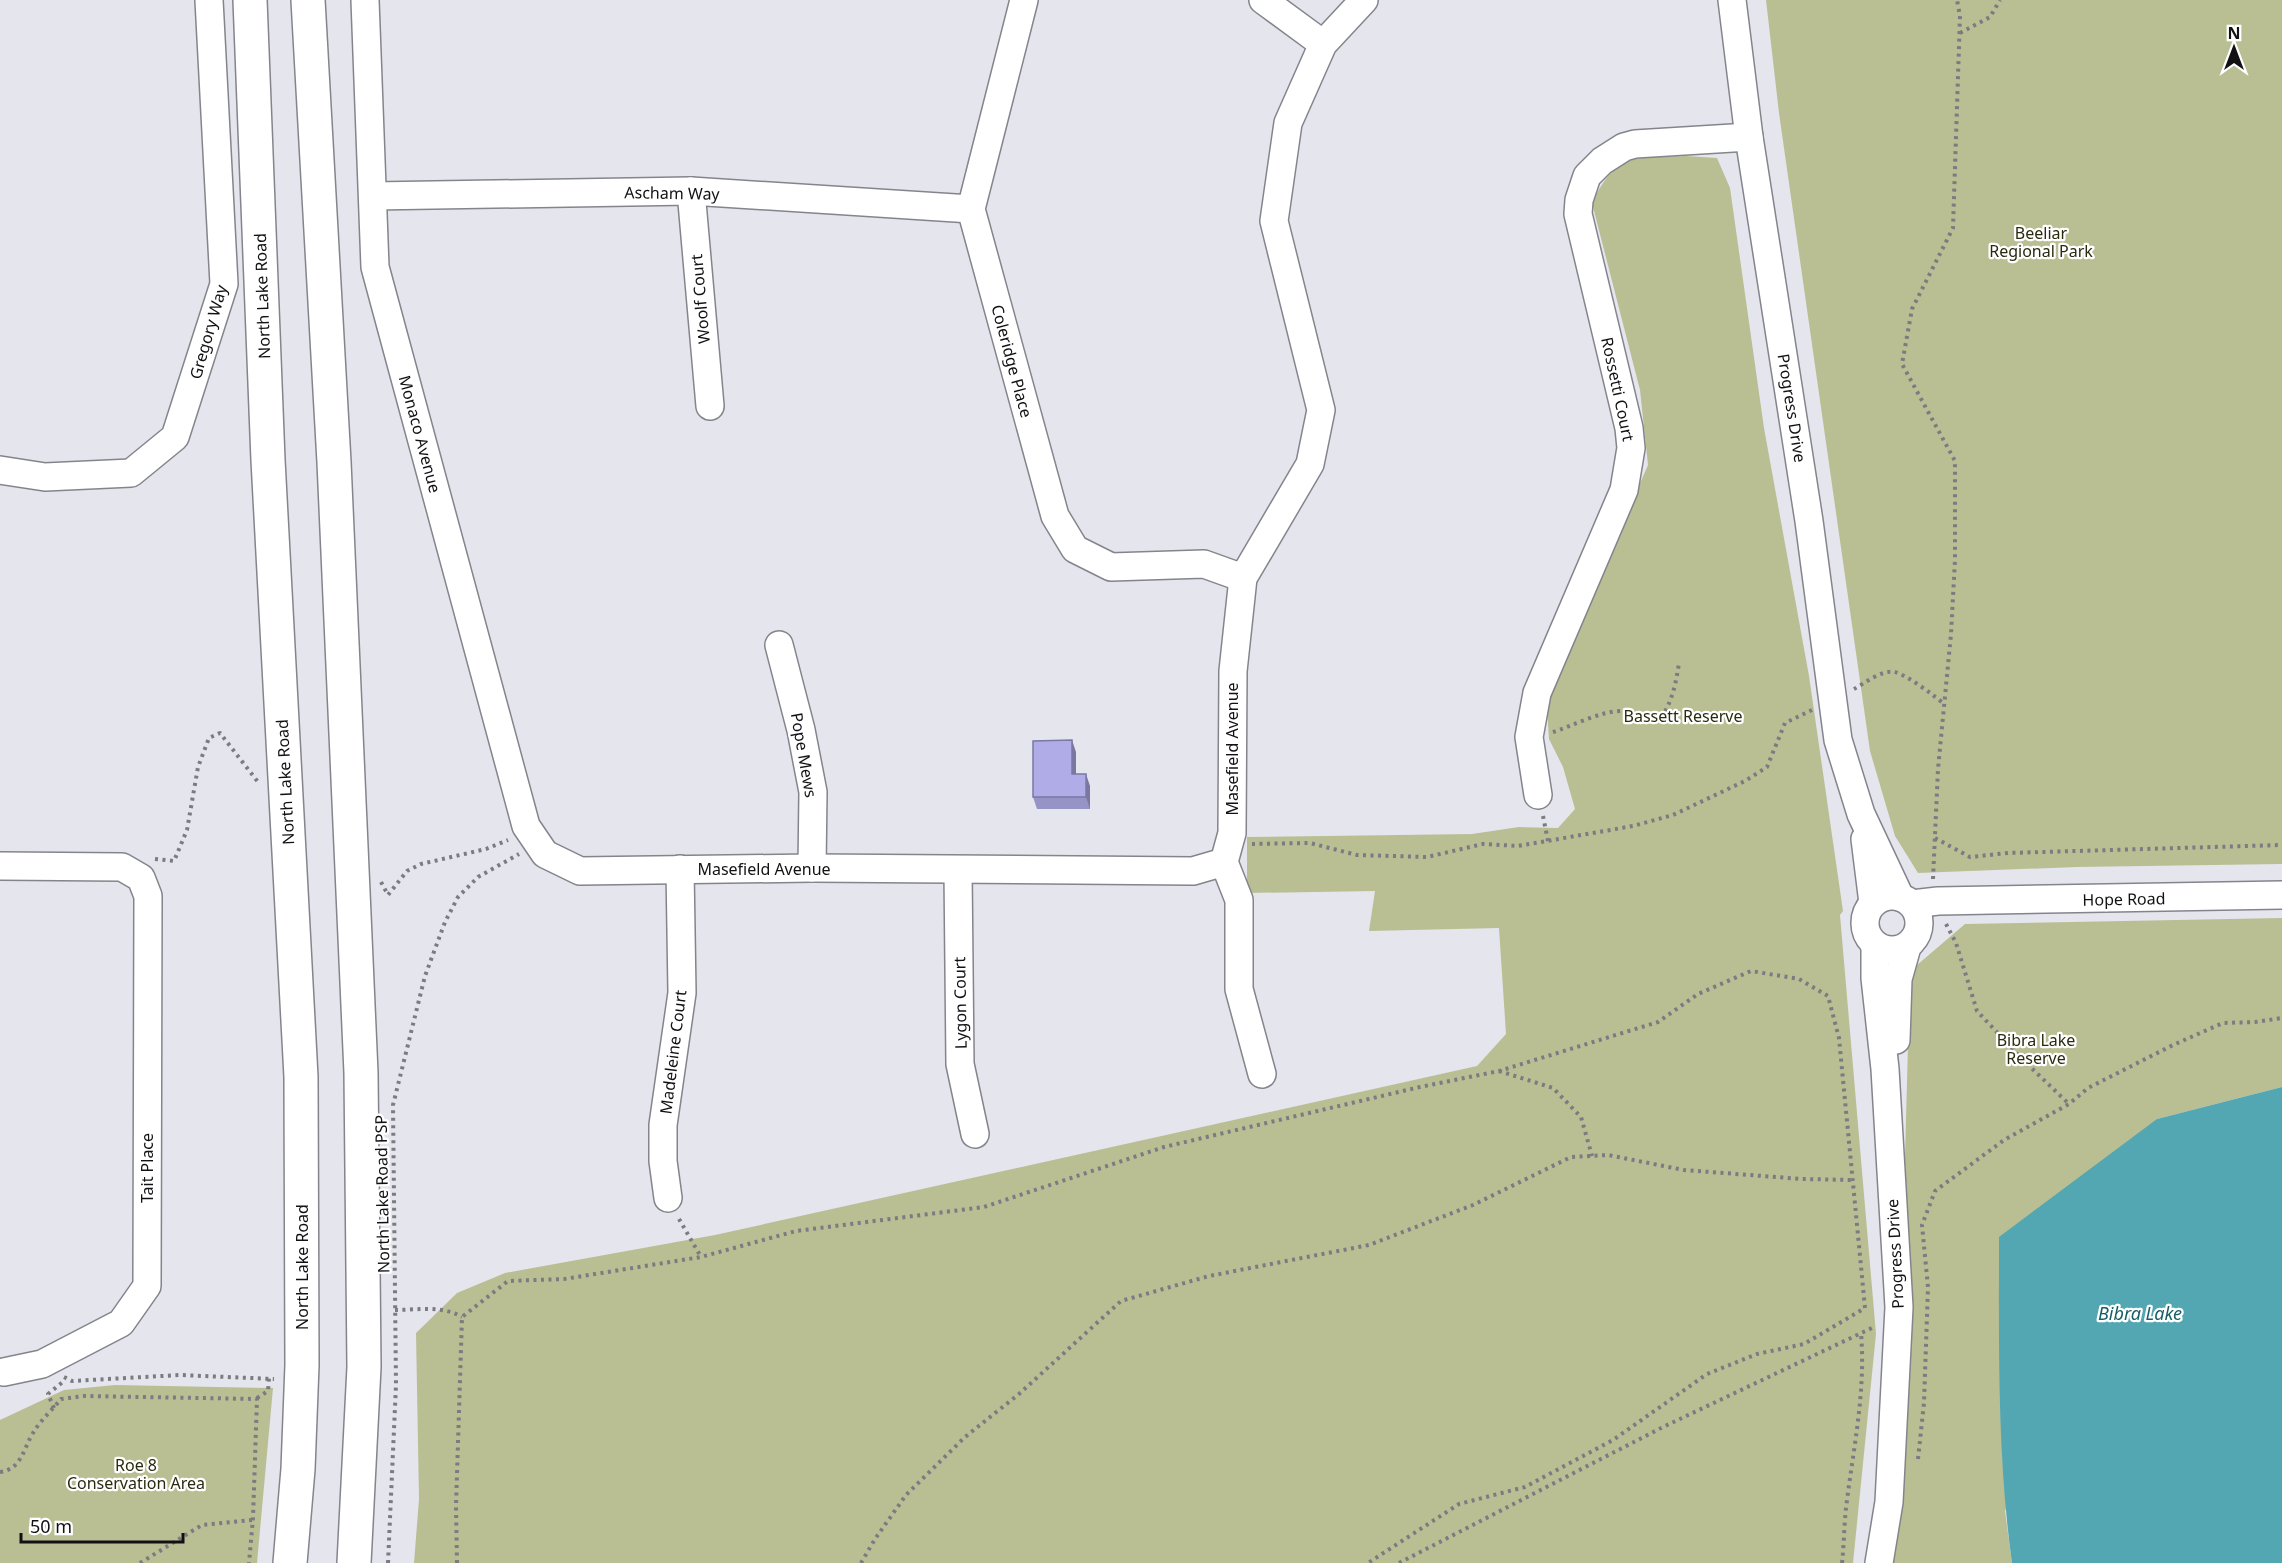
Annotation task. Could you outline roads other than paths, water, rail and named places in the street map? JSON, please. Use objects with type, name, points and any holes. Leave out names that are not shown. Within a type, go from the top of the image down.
[{"type":"main road","name":"North Lake Road","points":[[250,0],[268,460],[301,1077],[302,1365],[298,1469],[290,1563]]},
{"type":"main road","points":[[308,0],[334,462],[361,1073],[364,1366],[354,1563]]},
{"type":"street","name":"Gregory Way","points":[[0,470],[45,477],[131,473],[176,437],[224,284],[210,0]]},
{"type":"street","name":"Monaco Avenue","points":[[365,0],[375,267],[526,826],[537,843]]},
{"type":"street","name":"Coleridge Place","points":[[1024,0],[970,209],[1055,516],[1075,549],[1111,567],[1204,564],[1243,578]]},
{"type":"street","points":[[1263,0],[1323,44]]},
{"type":"street","name":"Masefield Avenue","points":[[537,843],[580,871],[812,868],[1193,871],[1227,852],[1232,833],[1233,671],[1243,578],[1310,464],[1321,410],[1274,220],[1288,123],[1323,44],[1364,0]]},
{"type":"street","name":"Progress Drive","points":[[1732,0],[1749,137],[1809,521],[1838,740],[1861,814],[1873,903]]},
{"type":"street","name":"Rossetti Court","points":[[1538,795],[1530,741],[1537,693],[1624,490],[1631,448],[1629,428],[1578,214],[1587,176],[1611,154],[1635,144],[1749,137]]},
{"type":"street","name":"Ascham Way","points":[[373,196],[691,191],[970,209]]},
{"type":"street","name":"Woolf Court","points":[[691,191],[710,406]]},
{"type":"street","name":"Pope Mews","points":[[779,645],[801,730],[813,792],[812,868]]},
{"type":"street","name":"Progress Drive","points":[[1861,814],[1917,901]]},
{"type":"street","points":[[1227,852],[1239,900],[1239,989],[1262,1074]]},
{"type":"street","name":"Tait Place","points":[[0,866],[144,867],[148,896],[147,1286],[121,1323],[60,1369],[42,1364],[4,1372]]},
{"type":"street","name":"Madeleine Court","points":[[668,1198],[663,1161],[663,1125],[682,993],[680,869]]},
{"type":"street","name":"Lygon Court","points":[[958,870],[960,1064],[975,1134]]},
{"type":"street","name":"Hope Road","points":[[1917,901],[1966,902],[2282,895]]},
{"type":"street","points":[[1912,940],[1919,916],[1917,901],[1887,896],[1873,903],[1865,917],[1866,932],[1875,945],[1889,951],[1912,940],[1966,902]]},
{"type":"street","name":"Progress Drive","points":[[1896,1563],[1904,1504],[1912,1371],[1910,1202],[1896,1033],[1898,979],[1912,940]]},
{"type":"street","name":"Progress Drive","points":[[1875,945],[1875,978],[1885,1069],[1898,1316],[1888,1502],[1879,1563]]},
{"type":"water","name":"Bibra Lake","points":[[2282,1087],[2282,1563],[2012,1563],[2001,1441],[1999,1237],[2157,1119]]},
{"type":"park label","name":"Beeliar Regional Park","points":[[2041,242]]},
{"type":"park label","name":"Bassett Reserve","points":[[1683,716]]},
{"type":"park label","name":"Bibra Lake Reserve","points":[[2036,1049]]},
{"type":"park label","name":"Roe 8 Conservation Area","points":[[136,1474]]}]
